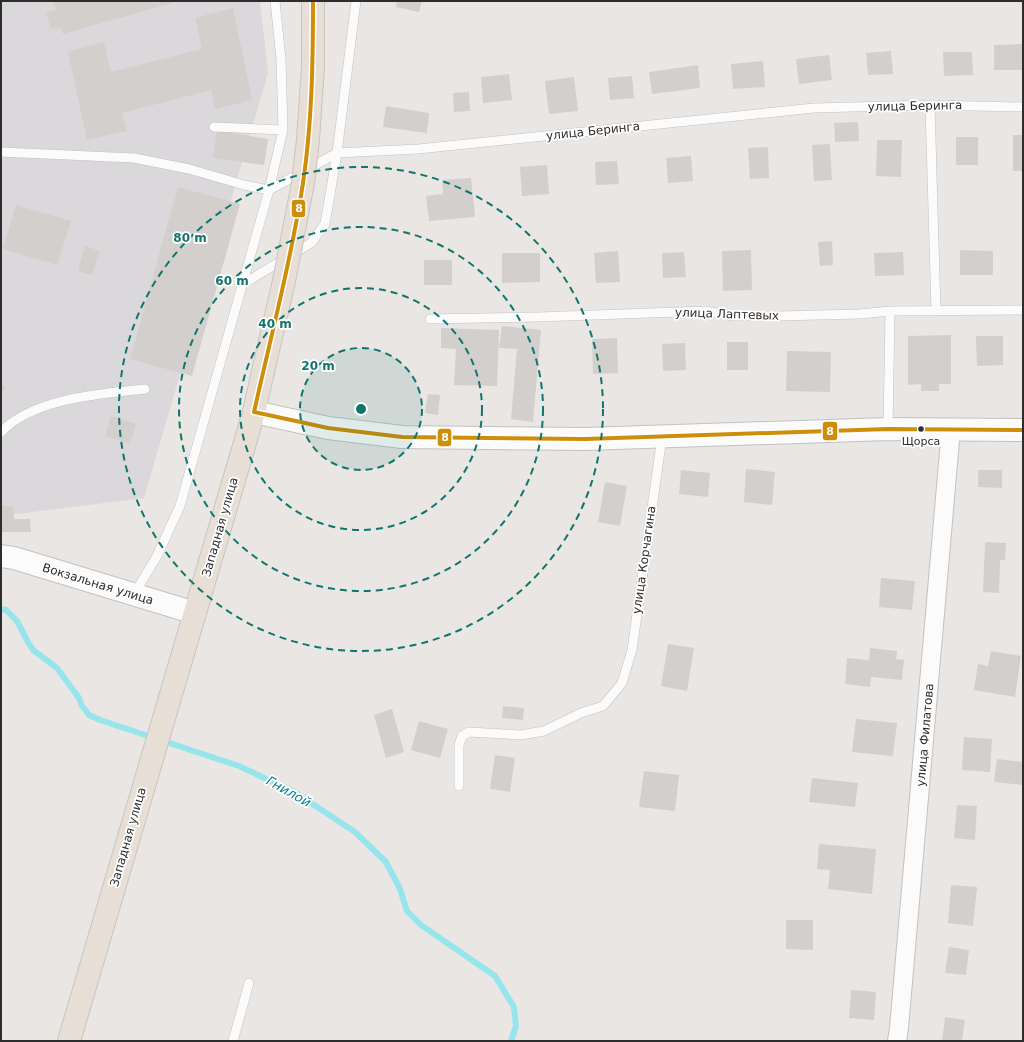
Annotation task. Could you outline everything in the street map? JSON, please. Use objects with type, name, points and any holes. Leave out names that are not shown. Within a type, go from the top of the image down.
[{"type":"main road","name":"Западная улица","points":[[69,1041],[254,412],[284,281],[303,182],[313,74],[313,1]]},
{"type":"main road","points":[[254,412],[328,428],[402,437],[585,439],[888,429],[1023,430]]},
{"type":"main road","name":"Вокзальная улица","points":[[1,556],[14,558],[195,613]]},
{"type":"street","name":"улица Филатова","points":[[897,1041],[951,429]]},
{"type":"lane","points":[[133,595],[156,558],[180,506],[270,190],[283,130],[281,59],[275,1]]},
{"type":"lane","points":[[243,284],[311,243],[325,224],[337,153],[356,1]]},
{"type":"lane","points":[[930,104],[936,311]]},
{"type":"lane","name":"улица Беринга","points":[[337,153],[426,148],[814,108],[930,104],[1023,107]]},
{"type":"lane","points":[[214,127],[283,130]]},
{"type":"lane","points":[[1,152],[134,158],[189,169],[244,185],[270,190],[337,153]]},
{"type":"lane","name":"улица Лаптевых","points":[[430,319],[705,311],[733,316],[816,315],[890,311],[1023,310]]},
{"type":"lane","points":[[888,429],[890,311]]},
{"type":"lane","points":[[1,432],[26,412],[88,395],[145,389]]},
{"type":"lane","name":"улица Корчагина","points":[[459,786],[459,745],[462,736],[469,732],[521,735],[544,731],[581,713],[603,706],[622,683],[632,650],[662,437]]},
{"type":"lane","points":[[233,1041],[249,983]]},
{"type":"shaded area","points":[[1,1],[260,1],[268,73],[144,498],[1,516]]},
{"type":"building","points":[[53,1],[172,1],[172,3],[63,34],[61,27],[51,29],[46,12],[56,10]]},
{"type":"building","points":[[397,1],[422,1],[419,12],[396,7]]},
{"type":"building","points":[[233,8],[252,100],[215,109],[211,90],[122,113],[127,131],[87,140],[68,52],[104,42],[111,72],[202,49],[195,18]]},
{"type":"building","points":[[1023,44],[1023,70],[994,70],[994,45]]},
{"type":"building","points":[[891,51],[893,74],[868,75],[866,53]]},
{"type":"building","points":[[943,52],[972,52],[973,75],[944,76]]},
{"type":"building","points":[[829,55],[832,80],[799,84],[796,59]]},
{"type":"building","points":[[763,61],[765,87],[733,89],[731,64]]},
{"type":"building","points":[[698,65],[700,88],[652,94],[649,72]]},
{"type":"building","points":[[509,74],[512,100],[483,103],[481,77]]},
{"type":"building","points":[[632,76],[634,98],[610,100],[608,78]]},
{"type":"building","points":[[574,77],[578,111],[549,114],[545,81]]},
{"type":"building","points":[[469,92],[470,111],[454,112],[453,93]]},
{"type":"building","points":[[386,106],[429,113],[427,133],[383,127]]},
{"type":"building","points":[[858,122],[859,141],[835,142],[834,123]]},
{"type":"building","points":[[217,131],[268,139],[264,165],[213,158]]},
{"type":"building","points":[[1013,135],[1023,135],[1023,171],[1013,171]]},
{"type":"building","points":[[956,137],[978,137],[978,165],[956,165]]},
{"type":"building","points":[[877,140],[902,140],[901,177],[876,176]]},
{"type":"building","points":[[830,144],[832,180],[814,181],[812,145]]},
{"type":"building","points":[[768,147],[769,178],[750,179],[748,148]]},
{"type":"building","points":[[691,156],[693,181],[668,183],[666,158]]},
{"type":"building","points":[[617,161],[619,184],[596,185],[595,162]]},
{"type":"building","points":[[547,165],[549,194],[522,196],[520,167]]},
{"type":"building","points":[[471,178],[475,217],[429,221],[426,196],[443,194],[442,180]]},
{"type":"building","points":[[178,187],[240,204],[192,376],[130,359]]},
{"type":"building","points":[[16,205],[71,221],[57,265],[3,249]]},
{"type":"building","points":[[832,241],[833,265],[820,266],[818,242]]},
{"type":"building","points":[[85,246],[100,251],[92,275],[78,271]]},
{"type":"building","points":[[751,250],[752,290],[723,291],[722,251]]},
{"type":"building","points":[[960,250],[993,251],[993,275],[960,275]]},
{"type":"building","points":[[618,251],[620,282],[596,283],[594,253]]},
{"type":"building","points":[[684,252],[686,277],[663,278],[662,253]]},
{"type":"building","points":[[903,252],[904,275],[875,276],[874,253]]},
{"type":"building","points":[[502,253],[540,253],[540,282],[502,283]]},
{"type":"building","points":[[424,260],[452,260],[452,285],[424,285]]},
{"type":"building","points":[[502,326],[541,330],[533,422],[511,419],[517,349],[499,348]]},
{"type":"building","points":[[441,328],[499,330],[497,386],[454,385],[456,349],[441,348]]},
{"type":"building","points":[[951,335],[951,384],[939,384],[939,391],[921,391],[921,384],[908,385],[908,336]]},
{"type":"building","points":[[976,336],[1003,336],[1003,365],[977,366]]},
{"type":"building","points":[[617,338],[618,373],[593,374],[592,339]]},
{"type":"building","points":[[727,342],[748,342],[748,370],[727,370]]},
{"type":"building","points":[[685,343],[686,370],[663,371],[662,344]]},
{"type":"building","points":[[787,351],[831,352],[830,392],[786,391]]},
{"type":"building","points":[[1,383],[6,388],[1,393]]},
{"type":"building","points":[[428,394],[440,395],[438,415],[425,413]]},
{"type":"building","points":[[111,416],[136,424],[130,444],[105,436]]},
{"type":"building","points":[[746,469],[775,472],[772,505],[744,502]]},
{"type":"building","points":[[681,470],[710,473],[708,497],[679,494]]},
{"type":"building","points":[[978,470],[1002,470],[1002,488],[978,487]]},
{"type":"building","points":[[605,482],[627,486],[620,526],[598,522]]},
{"type":"building","points":[[1,506],[13,506],[14,519],[30,519],[31,532],[1,532]]},
{"type":"building","points":[[985,542],[1006,543],[1005,560],[1000,560],[999,593],[983,592]]},
{"type":"building","points":[[881,578],[915,581],[912,610],[879,607]]},
{"type":"building","points":[[668,644],[694,648],[687,691],[661,686]]},
{"type":"building","points":[[870,648],[897,651],[896,659],[904,660],[902,680],[871,677],[870,687],[845,684],[847,658],[869,660]]},
{"type":"building","points":[[991,651],[1021,656],[1015,697],[974,690],[978,664],[988,666]]},
{"type":"building","points":[[503,706],[524,708],[523,720],[502,718]]},
{"type":"building","points":[[392,709],[404,752],[386,758],[374,715]]},
{"type":"building","points":[[856,719],[897,723],[893,756],[852,752]]},
{"type":"building","points":[[419,721],[448,729],[440,758],[411,750]]},
{"type":"building","points":[[964,737],[992,739],[990,772],[962,770]]},
{"type":"building","points":[[495,755],[515,758],[510,792],[490,789]]},
{"type":"building","points":[[997,759],[1023,762],[1023,785],[994,782]]},
{"type":"building","points":[[644,771],[679,775],[675,811],[639,807]]},
{"type":"building","points":[[812,778],[858,783],[855,807],[809,802]]},
{"type":"building","points":[[957,805],[977,806],[975,840],[954,838]]},
{"type":"building","points":[[819,844],[876,849],[872,894],[828,889],[830,870],[817,869]]},
{"type":"building","points":[[951,885],[977,887],[973,926],[948,923]]},
{"type":"building","points":[[786,920],[813,920],[813,950],[786,949]]},
{"type":"building","points":[[949,947],[969,950],[966,975],[945,973]]},
{"type":"building","points":[[851,990],[876,992],[874,1020],[849,1018]]},
{"type":"building","points":[[945,1017],[965,1020],[962,1041],[942,1041]]},
{"type":"waterway","name":"Гнилой","points":[[1,609],[6,610],[17,621],[33,650],[57,668],[79,698],[82,706],[89,715],[239,766],[296,793],[355,832],[386,862],[400,889],[407,911],[421,925],[495,976],[514,1007],[516,1026],[511,1041]]},
{"type":"transit line","name":"8","points":[[254,412],[287,269],[303,183],[311,92],[313,1]]},
{"type":"transit line","name":"8","points":[[254,412],[328,428],[402,437],[585,439],[888,429],[1023,430]]},
{"type":"place","name":"Щорса","points":[[921,429]]}]
